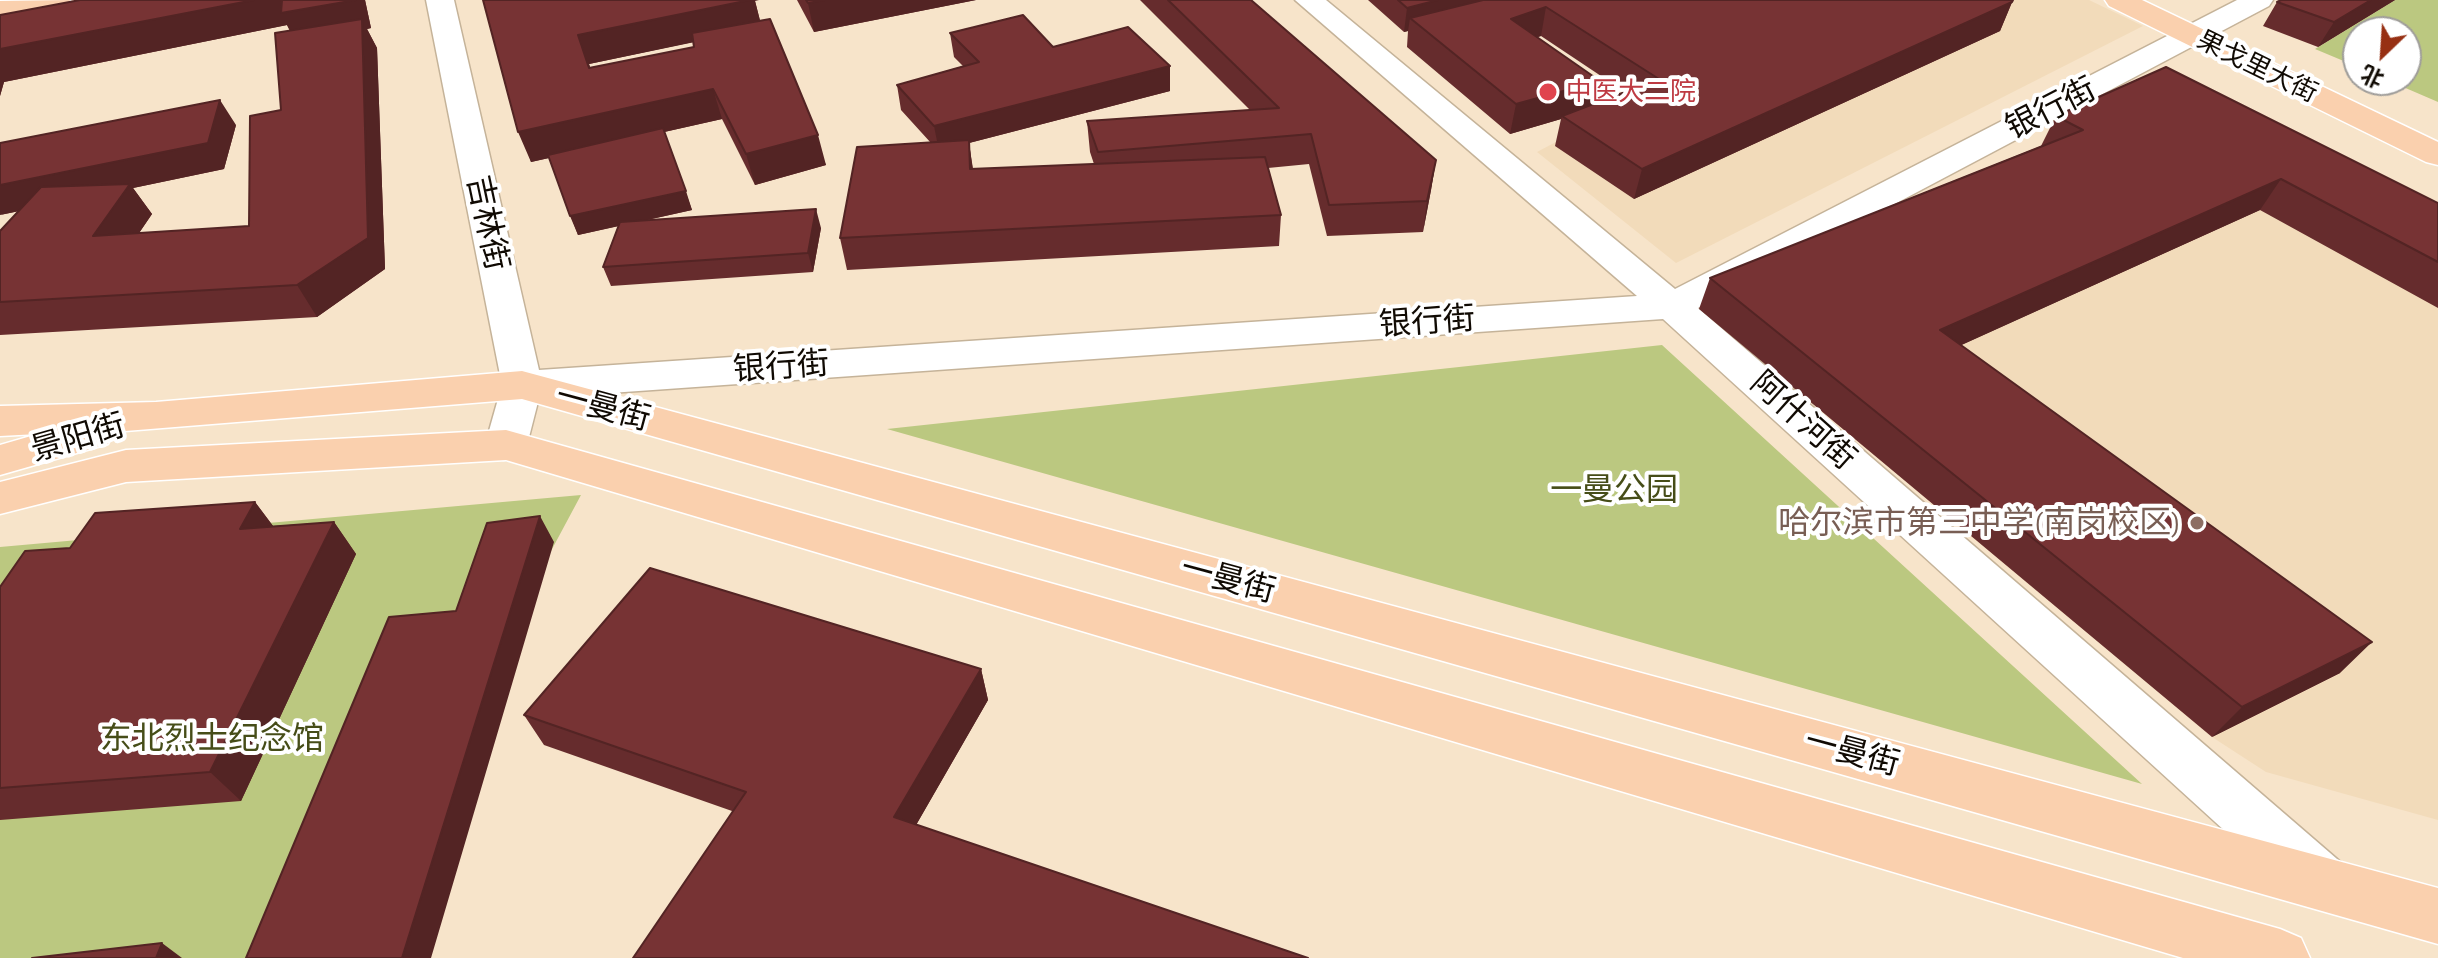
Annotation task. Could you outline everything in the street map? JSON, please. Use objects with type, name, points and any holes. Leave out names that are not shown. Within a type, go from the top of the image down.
[{"type":"main road","name":"果戈里大街","points":[[2119,0],[2203,30],[2438,130]]},
{"type":"main road","name":"果戈里大街","points":[[2162,0],[2203,30],[2438,155]]},
{"type":"main road","points":[[0,10],[66,8]]},
{"type":"main road","points":[[0,29],[66,8]]},
{"type":"main road","name":"一曼街","points":[[0,421],[156,416],[522,385],[2438,916]]},
{"type":"main road","name":"景阳街","points":[[0,460],[156,416]]},
{"type":"main road","name":"一曼街","points":[[0,498],[126,466],[506,445],[2280,958]]},
{"type":"street","name":"吉林街","points":[[440,0],[522,385],[506,445]]},
{"type":"street","name":"阿什河街","points":[[1309,0],[1672,306],[2324,884]]},
{"type":"street","name":"银行街","points":[[522,385],[1672,306],[2259,0]]},
{"type":"shaded area","points":[[1729,0],[2089,0],[2143,26],[1676,263],[1537,152],[1771,28]]},
{"type":"shaded area","name":"哈尔滨市第三中学(南岗校区)","points":[[2065,161],[2438,247],[2438,820],[2266,772],[2212,737],[1699,309]]},
{"type":"green space","points":[[2395,0],[2438,0],[2438,102],[2422,95],[2422,16],[2369,16]]},
{"type":"green space","points":[[2342,32],[2342,60],[2315,49]]},
{"type":"green space","name":"一曼公园","points":[[1662,345],[2142,784],[887,429]]},
{"type":"green space","name":"东北烈士纪念馆","points":[[581,495],[333,958],[0,958],[0,547]]},
{"type":"building","points":[[80,0],[254,0],[0,49],[0,15]]},
{"type":"building","points":[[282,0],[356,0],[281,13]]},
{"type":"building","points":[[483,0],[750,0],[578,35],[589,68],[694,47],[692,33],[770,19],[818,135],[746,154],[713,89],[518,132]]},
{"type":"building","points":[[1168,0],[1251,0],[1436,160],[1427,201],[1329,205],[1311,134],[1098,152],[1087,121],[1279,108]]},
{"type":"building","points":[[1398,0],[1438,0],[1407,8]]},
{"type":"building","points":[[1483,0],[2013,0],[1642,169],[1562,116],[1659,79],[1546,7],[1511,19],[1600,81],[1516,104],[1410,18]]},
{"type":"building","points":[[2281,0],[2371,0],[2334,22],[2277,2]]},
{"type":"building","points":[[1023,15],[1053,47],[1128,27],[1170,66],[934,126],[897,85],[979,62],[950,33]]},
{"type":"building","points":[[362,19],[368,238],[297,285],[0,302],[0,231],[41,187],[130,184],[93,236],[249,226],[250,116],[281,110],[275,33]]},
{"type":"building","points":[[2166,67],[2438,203],[2438,262],[2281,179],[1940,330],[2372,642],[2242,707],[1710,278],[2083,130],[2056,116]]},
{"type":"building","points":[[220,100],[208,143],[0,185],[0,143]]},
{"type":"building","points":[[663,128],[686,191],[570,216],[548,155]]},
{"type":"building","points":[[969,140],[970,169],[1265,157],[1281,215],[840,238],[857,147]]},
{"type":"building","points":[[816,209],[808,253],[603,267],[620,222]]},
{"type":"building","points":[[255,502],[240,529],[334,522],[210,772],[0,788],[0,587],[25,551],[70,548],[95,513]]},
{"type":"building","points":[[540,516],[402,958],[246,958],[389,617],[456,611],[487,523]]},
{"type":"building","points":[[650,568],[981,669],[894,817],[1308,958],[633,958],[746,792],[524,715]]},
{"type":"building","points":[[162,943],[156,958],[32,958]]},
{"type":"place","name":"中医大二院","points":[[1548,92]]},
{"type":"place","name":"哈尔滨市第三中学(南岗校区)","points":[[2197,523]]}]
